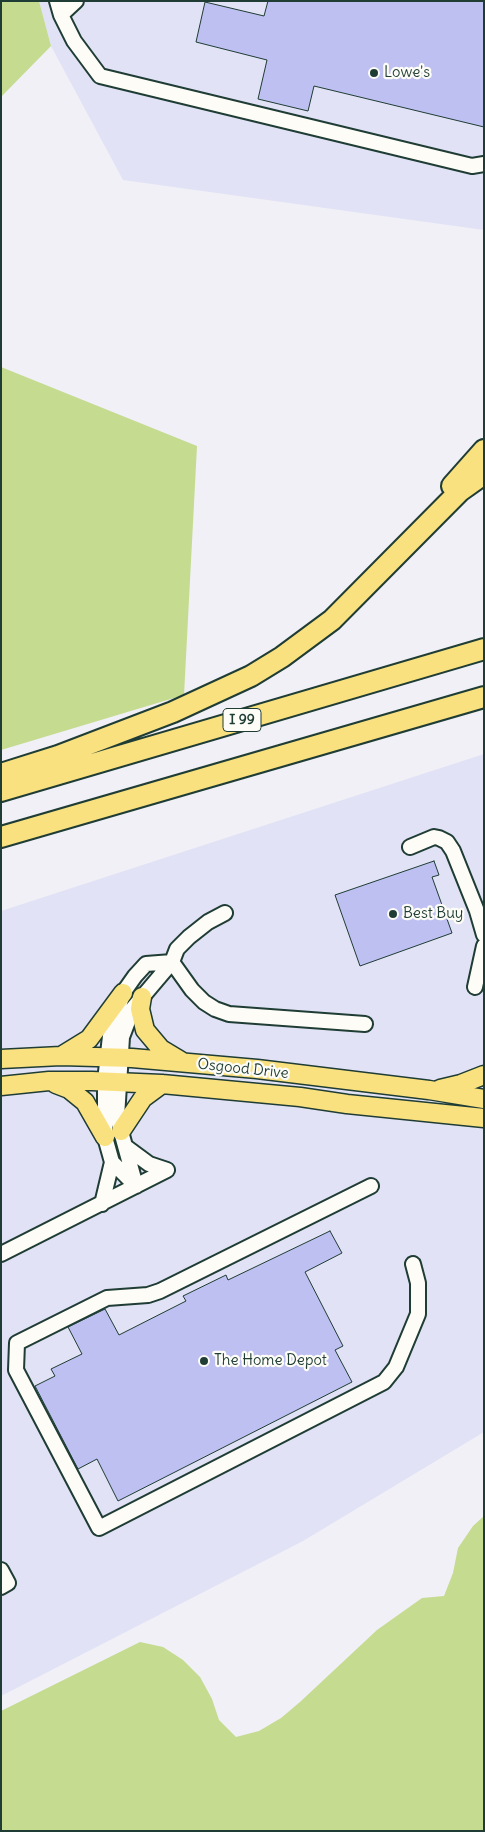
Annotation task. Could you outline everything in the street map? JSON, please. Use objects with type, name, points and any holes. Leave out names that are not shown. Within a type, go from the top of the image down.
[{"type":"highway","points":[[374,578],[484,450]]},
{"type":"highway","points":[[1,774],[58,756],[173,712],[251,676],[310,638],[339,613],[460,491],[484,474]]},
{"type":"highway","name":"I 99","points":[[1,790],[484,649]]},
{"type":"highway","points":[[1,837],[484,698]]},
{"type":"main road","points":[[61,1056],[89,1039],[123,994]]},
{"type":"main road","points":[[142,997],[140,1009],[145,1030],[161,1049],[184,1063]]},
{"type":"main road","name":"Osgood Drive","points":[[1,1059],[61,1056],[114,1057],[257,1069],[430,1090],[484,1099]]},
{"type":"main road","points":[[430,1090],[447,1088],[484,1075]]},
{"type":"main road","points":[[48,1081],[77,1093],[117,1138],[143,1098],[162,1084]]},
{"type":"main road","name":"Osgood Drive","points":[[1,1086],[48,1081],[112,1081],[162,1084],[300,1096],[348,1104],[484,1118]]},
{"type":"lane","points":[[76,1],[59,8],[74,41],[100,76],[472,166],[484,164]]},
{"type":"lane","points":[[410,847],[434,838],[439,838],[446,842],[454,852],[484,935]]},
{"type":"lane","points":[[114,1057],[127,1020],[142,997],[172,962],[177,950],[189,937],[208,922],[225,913]]},
{"type":"lane","points":[[475,987],[484,946]]},
{"type":"lane","points":[[102,1204],[117,1138],[117,1117],[112,1081],[114,1057],[110,1036],[123,994],[135,976],[146,964],[172,962]]},
{"type":"lane","points":[[172,962],[192,990],[204,1002],[222,1012],[365,1024]]},
{"type":"lane","points":[[1,1254],[167,1170],[150,1164],[117,1138]]},
{"type":"lane","points":[[117,1138],[136,1186]]},
{"type":"lane","points":[[112,1162],[136,1186]]},
{"type":"lane","points":[[371,1186],[160,1291],[148,1295],[107,1298],[18,1343],[16,1370],[99,1528],[384,1382],[396,1367],[418,1314],[420,1298],[413,1264]]},
{"type":"lane","points":[[1,1570],[8,1583],[1,1587]]},
{"type":"shaded area","points":[[39,1],[484,1],[484,230],[123,180],[51,46]]},
{"type":"shaded area","points":[[484,754],[484,1432],[303,1541],[1,1696],[1,911]]},
{"type":"green space","points":[[1,1],[39,1],[51,46],[1,97]]},
{"type":"green space","points":[[1,367],[197,446],[184,695],[1,750]]},
{"type":"green space","points":[[484,1516],[484,1831],[1,1831],[1,1711],[140,1642],[163,1647],[183,1660],[200,1677],[212,1699],[219,1720],[236,1737],[259,1731],[281,1718],[300,1702],[377,1630],[422,1598],[444,1596],[453,1573],[458,1548],[473,1526]]},
{"type":"building","name":"Lowe's","points":[[268,1],[484,1],[484,127],[314,86],[308,111],[258,99],[267,60],[196,42],[205,2],[264,16]]},
{"type":"building","name":"Best Buy","points":[[434,861],[439,875],[432,877],[452,933],[360,966],[335,895]]},
{"type":"building","name":"The Home Depot","points":[[330,1231],[342,1253],[305,1272],[343,1346],[335,1350],[352,1382],[118,1501],[97,1459],[78,1469],[35,1386],[55,1376],[51,1369],[82,1354],[68,1327],[105,1309],[119,1335],[186,1301],[183,1296],[226,1275],[228,1280]]},
{"type":"place","name":"Lowe's","points":[[374,73]]},
{"type":"place","name":"Best Buy","points":[[393,914]]},
{"type":"place","name":"The Home Depot","points":[[204,1361]]}]
